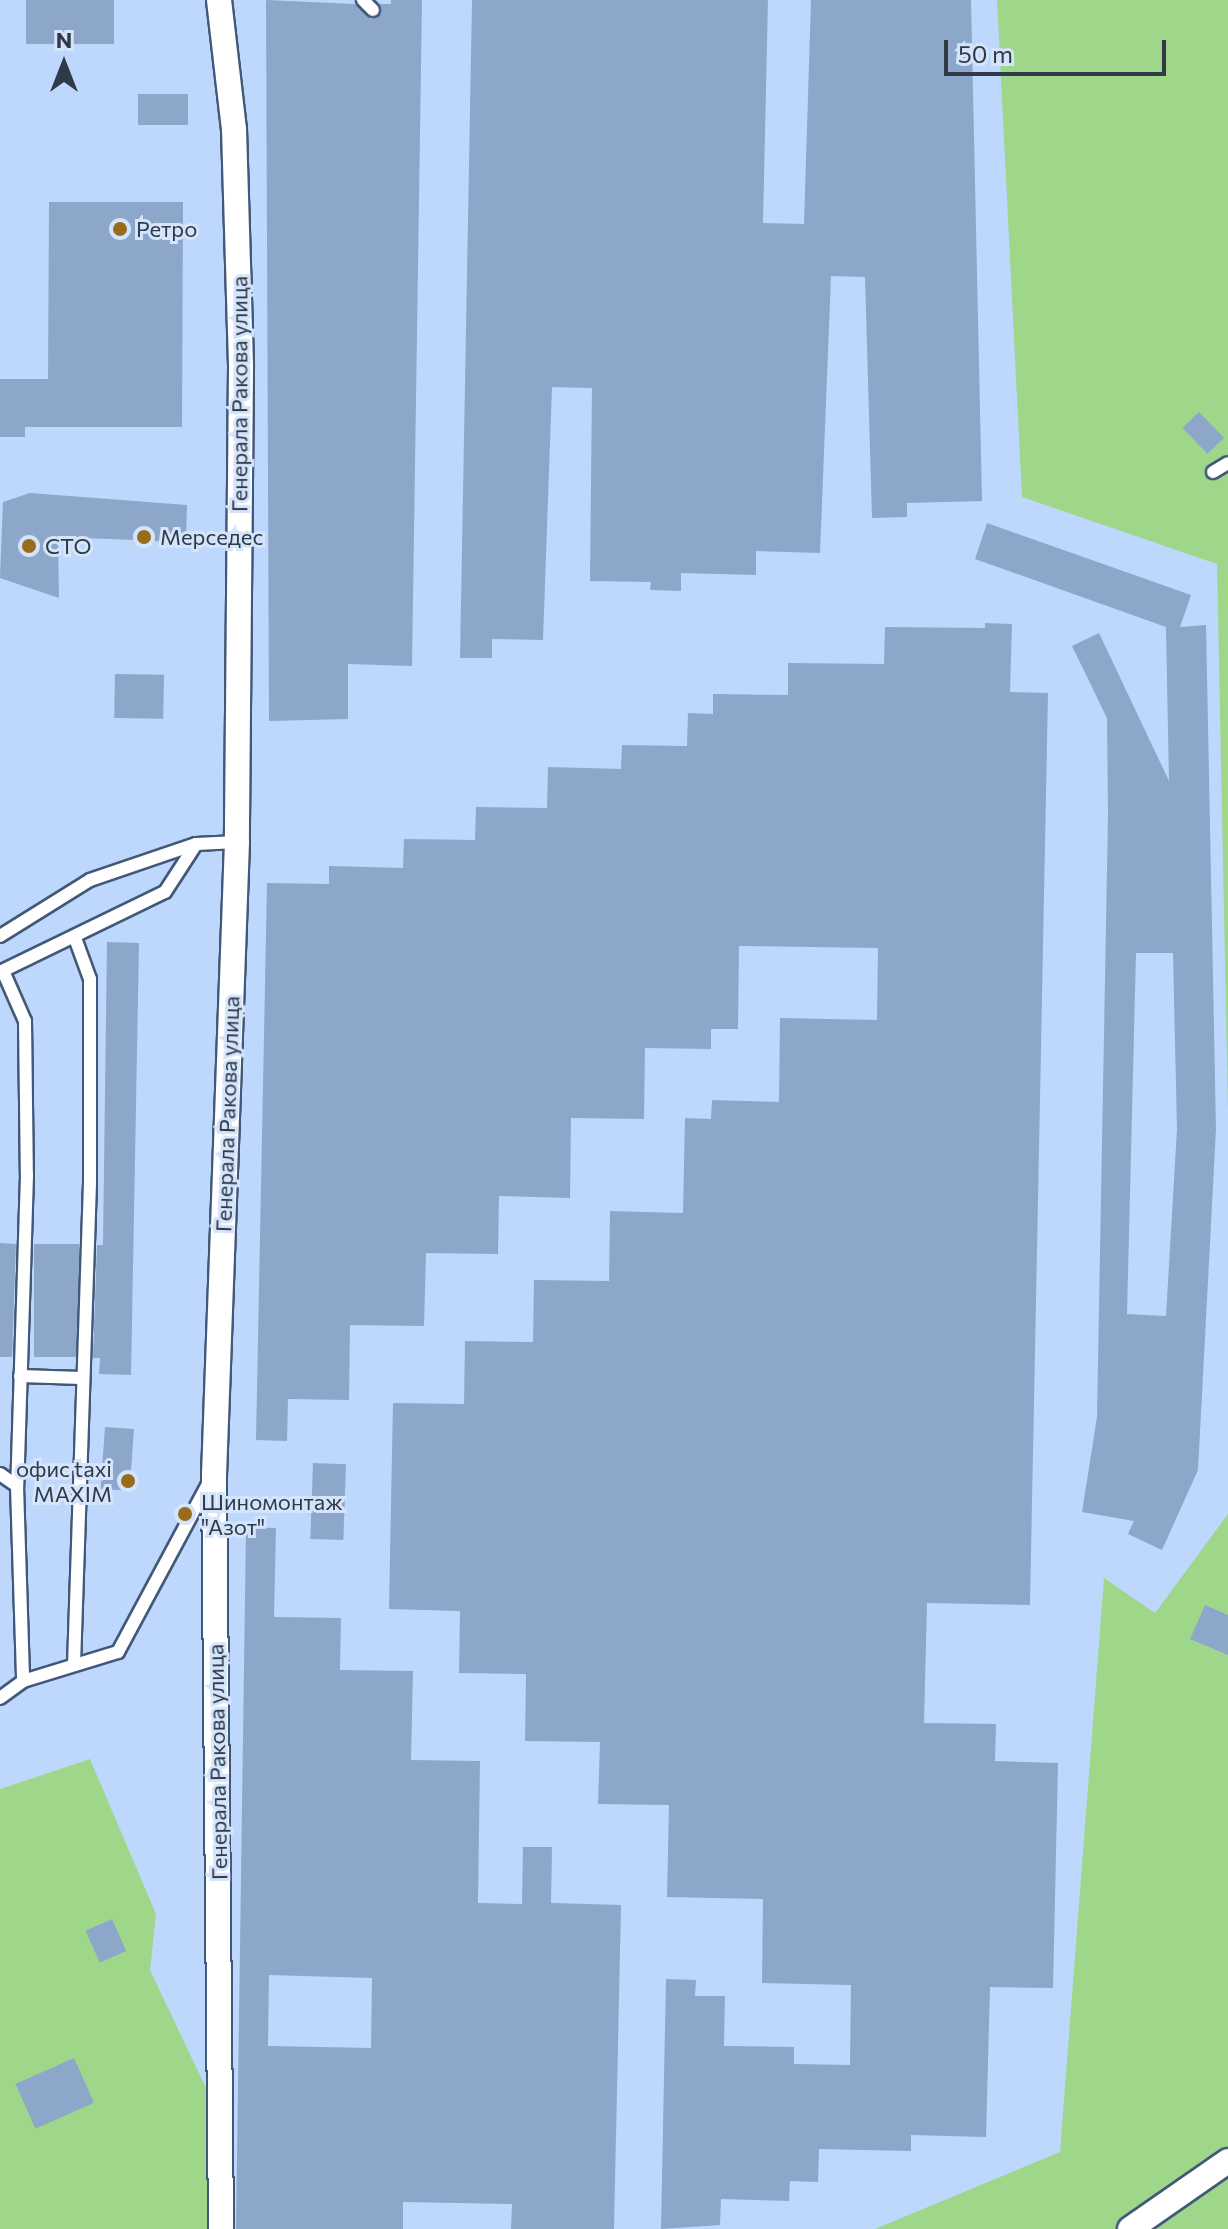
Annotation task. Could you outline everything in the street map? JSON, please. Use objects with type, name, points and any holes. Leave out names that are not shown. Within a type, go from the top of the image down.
[{"type":"street","name":"Генерала Ракова улица","points":[[220,1],[234,129],[241,367],[237,842],[214,1474],[221,2229]]},
{"type":"street","points":[[1130,2229],[1228,2161]]},
{"type":"lane","points":[[363,0],[373,10]]},
{"type":"lane","points":[[1213,472],[1228,463]]},
{"type":"lane","points":[[0,936],[90,880],[196,844],[237,842]]},
{"type":"lane","points":[[23,1681],[17,1486],[27,1175],[25,1021],[1,972],[165,892],[196,844]]},
{"type":"lane","points":[[74,1665],[90,1183],[90,979],[75,938]]},
{"type":"lane","points":[[20,1376],[82,1378]]},
{"type":"lane","points":[[0,1474],[17,1486]]},
{"type":"lane","points":[[0,1698],[23,1681],[118,1652],[214,1474]]},
{"type":"green space","points":[[997,0],[1228,0],[1228,1110],[1217,564],[1022,497]]},
{"type":"green space","points":[[1228,1514],[1228,2229],[875,2229],[1060,2152],[1104,1578],[1155,1613]]},
{"type":"green space","points":[[90,1759],[156,1914],[150,1970],[214,2105],[216,2229],[0,2229],[0,1789]]},
{"type":"building","points":[[26,0],[114,0],[114,44],[26,44]]},
{"type":"building","points":[[266,0],[355,4],[371,19],[381,13],[380,4],[391,4],[391,0],[422,0],[412,666],[348,664],[348,719],[269,721]]},
{"type":"building","points":[[472,0],[768,0],[763,223],[804,224],[811,0],[971,0],[982,501],[907,503],[907,517],[872,518],[865,277],[831,276],[820,553],[756,551],[756,575],[681,573],[681,591],[650,590],[651,582],[590,581],[592,388],[552,387],[543,640],[492,639],[492,658],[460,658]]},
{"type":"building","points":[[138,94],[188,94],[188,125],[138,125]]},
{"type":"building","points":[[49,202],[183,202],[182,427],[25,427],[25,437],[0,437],[0,379],[48,379]]},
{"type":"building","points":[[1199,412],[1224,438],[1207,454],[1182,428]]},
{"type":"building","name":"СТО","points":[[30,493],[187,505],[186,542],[58,537],[59,598],[0,578],[3,502]]},
{"type":"building","points":[[987,523],[1191,595],[1180,627],[1206,625],[1216,1129],[1198,1470],[1162,1550],[1128,1534],[1134,1521],[1082,1512],[1097,1417],[1107,718],[1072,646],[1099,633],[1169,781],[1166,627],[975,559]],"holes":[[[1136,953],[1173,953],[1177,1129],[1166,1316],[1127,1314]]]},
{"type":"building","points":[[985,623],[1012,624],[1010,692],[1048,693],[1030,1605],[927,1603],[924,1723],[996,1724],[995,1761],[1058,1763],[1053,1988],[990,1987],[986,2137],[911,2135],[911,2151],[819,2149],[818,2182],[790,2181],[789,2201],[721,2199],[720,2225],[661,2229],[666,1979],[696,1980],[695,1996],[725,1996],[724,2046],[794,2047],[794,2064],[850,2065],[851,1985],[762,1983],[763,1899],[667,1897],[669,1805],[598,1804],[600,1742],[525,1741],[526,1674],[459,1673],[460,1611],[389,1609],[393,1403],[464,1404],[465,1341],[533,1342],[534,1280],[609,1281],[610,1211],[683,1213],[685,1118],[711,1119],[712,1100],[779,1102],[780,1018],[877,1020],[878,948],[739,946],[738,1029],[711,1029],[711,1049],[645,1048],[644,1119],[571,1118],[570,1198],[499,1196],[498,1254],[426,1253],[424,1326],[350,1325],[349,1400],[288,1399],[287,1441],[256,1440],[267,883],[329,884],[329,866],[403,868],[404,839],[475,840],[476,807],[547,808],[548,767],[621,769],[622,745],[687,746],[688,713],[713,714],[713,694],[788,695],[788,663],[884,664],[885,627],[985,628]]},
{"type":"building","points":[[115,674],[164,675],[163,719],[114,718]]},
{"type":"building","points":[[107,942],[139,943],[131,1375],[99,1374],[100,1358],[93,1358],[97,1245],[103,1245]]},
{"type":"building","points":[[0,1243],[16,1244],[12,1357],[0,1357]]},
{"type":"building","points":[[34,1244],[79,1244],[79,1357],[34,1357]]},
{"type":"building","points":[[105,1427],[134,1429],[130,1491],[101,1489]]},
{"type":"building","points":[[313,1463],[346,1464],[343,1540],[310,1539]]},
{"type":"building","points":[[246,1527],[276,1528],[274,1617],[341,1618],[340,1670],[413,1671],[411,1760],[480,1761],[478,1903],[522,1904],[523,1847],[552,1847],[551,1903],[621,1905],[614,2229],[511,2229],[512,2204],[403,2202],[403,2229],[236,2229]],"holes":[[[269,1975],[372,1978],[371,2048],[268,2046]]]},
{"type":"building","points":[[1205,1605],[1228,1615],[1228,1655],[1190,1639]]},
{"type":"building","points":[[112,1919],[126,1951],[100,1963],[86,1931]]},
{"type":"building","points":[[74,2058],[94,2103],[35,2129],[16,2084]]},
{"type":"place","name":"Ретро","points":[[120,229]]},
{"type":"place","name":"Мерседес","points":[[144,537]]},
{"type":"place","name":"СТО","points":[[29,546]]},
{"type":"place","name":"офис taxi MAXIM","points":[[128,1481]]},
{"type":"place","name":"Шиномонтаж \"Азот\"","points":[[185,1514]]}]
